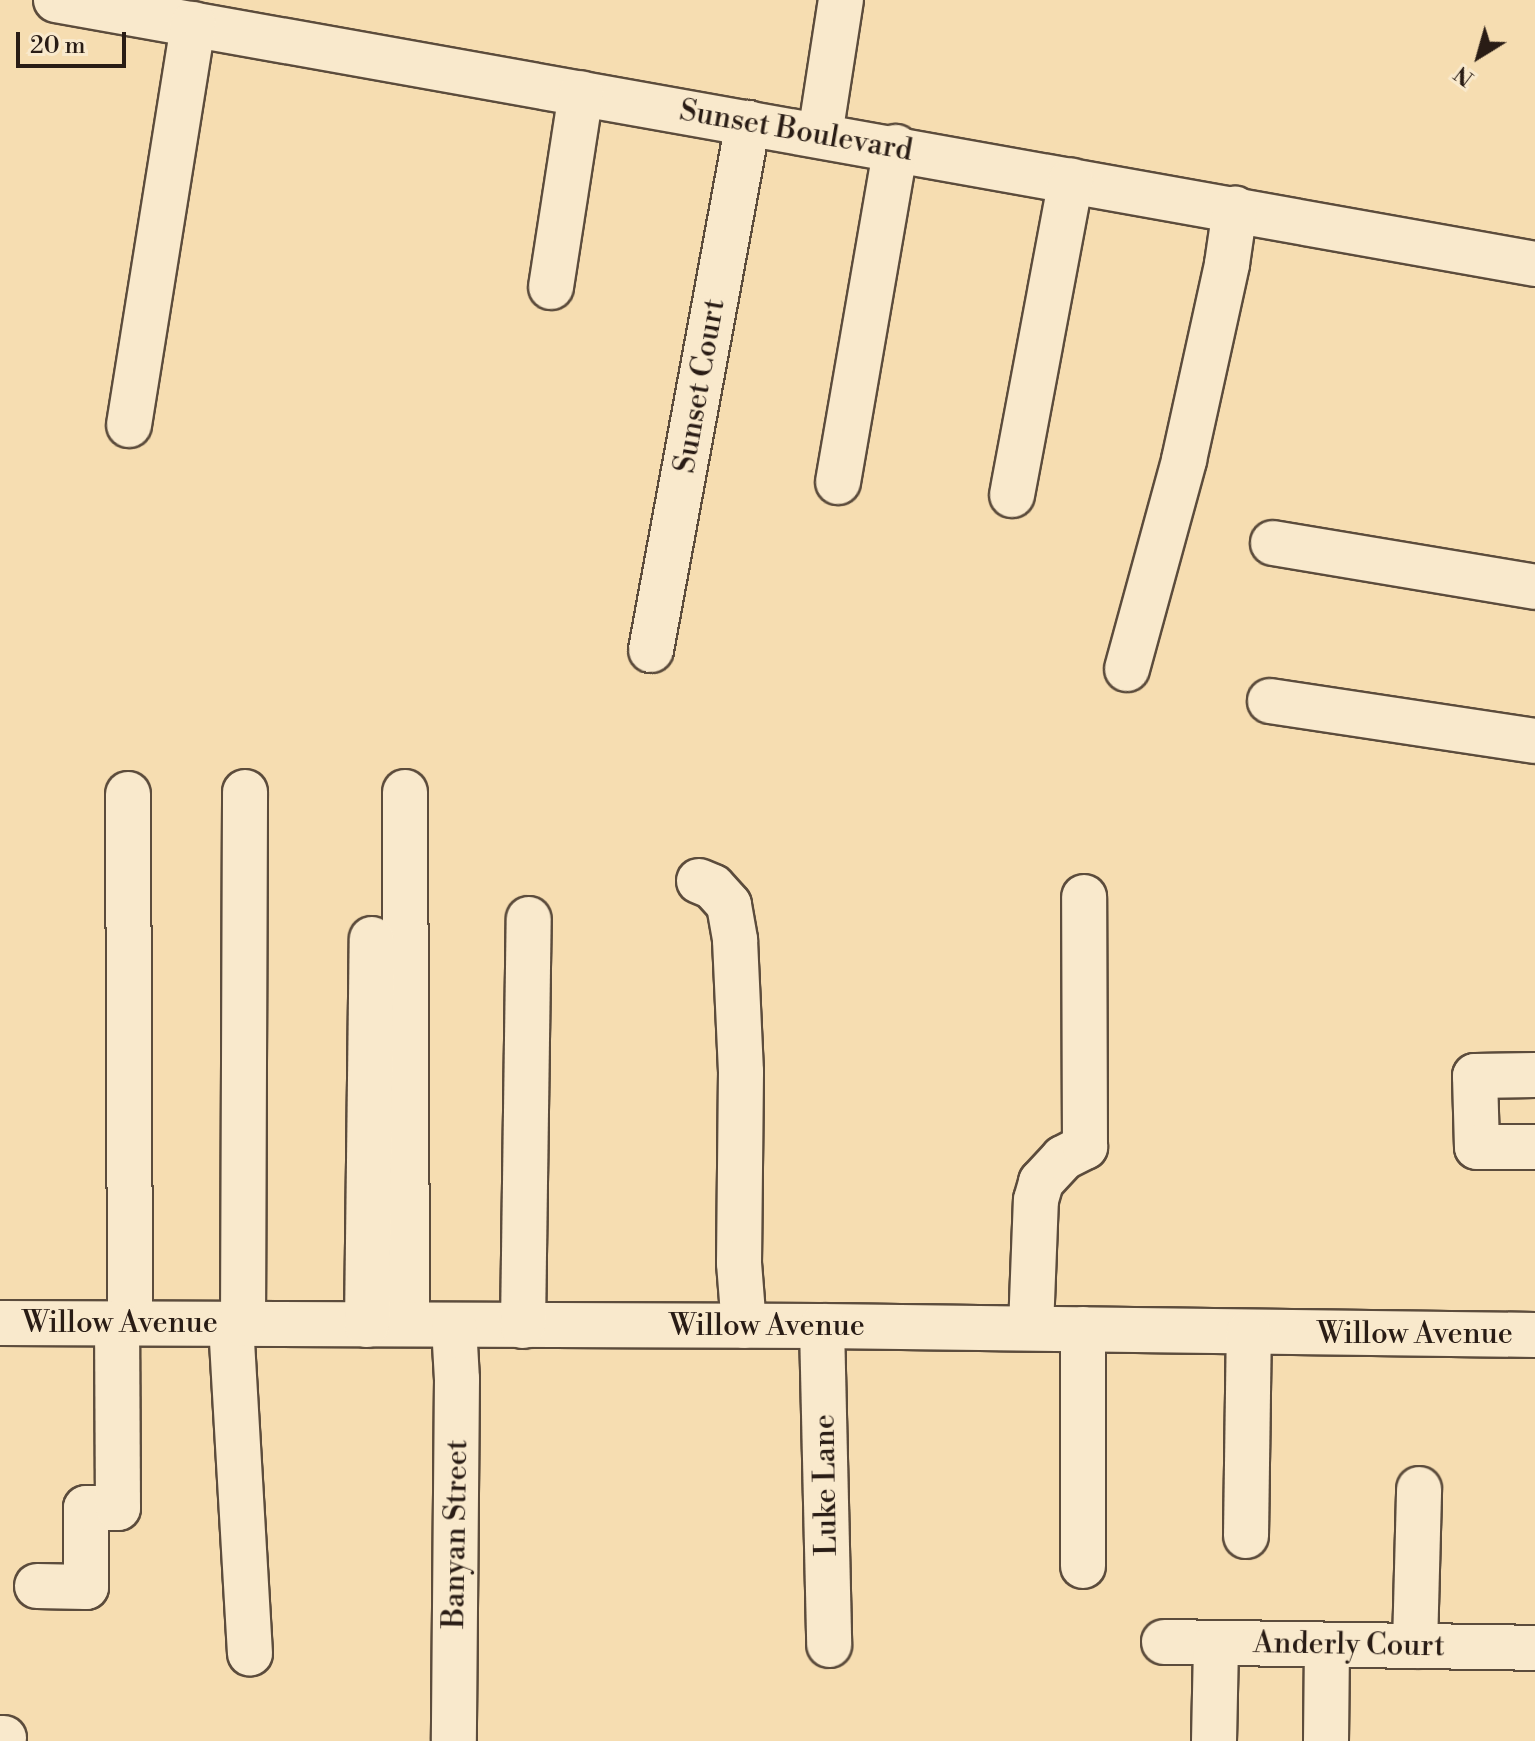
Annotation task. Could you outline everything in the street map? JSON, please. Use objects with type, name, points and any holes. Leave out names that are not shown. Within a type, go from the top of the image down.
[{"type":"street","name":"Sunset Boulevard","points":[[56,0],[149,8],[193,24],[248,16],[581,93],[896,147],[1535,264]]},
{"type":"street","points":[[820,135],[841,0]]},
{"type":"street","points":[[129,425],[193,24]]},
{"type":"street","points":[[551,287],[581,93]]},
{"type":"street","name":"Sunset Court","points":[[651,650],[748,123]]},
{"type":"street","points":[[838,482],[896,147]]},
{"type":"street","points":[[1012,495],[1071,180]]},
{"type":"street","points":[[1127,669],[1184,460],[1227,264],[1235,209]]},
{"type":"street","points":[[1273,543],[1535,587]]},
{"type":"street","points":[[1270,701],[1535,741]]},
{"type":"street","points":[[245,792],[237,1324],[250,1653]]},
{"type":"street","points":[[387,1324],[405,792]]},
{"type":"street","points":[[37,1586],[86,1587],[86,1508],[118,1508],[124,1323],[128,794]]},
{"type":"street","points":[[699,881],[713,887],[729,905],[735,940],[741,1072],[739,1263],[744,1326]]},
{"type":"street","points":[[1031,1328],[1036,1200],[1041,1182],[1063,1158],[1085,1147],[1084,897]]},
{"type":"street","points":[[523,1326],[529,919]]},
{"type":"street","points":[[372,939],[387,1324]]},
{"type":"street","points":[[1535,1075],[1475,1076],[1477,1147],[1535,1147]]},
{"type":"street","name":"Willow Avenue","points":[[0,1323],[822,1326],[1535,1335]]},
{"type":"street","name":"Banyan Street","points":[[454,1326],[457,1379],[454,1741]]},
{"type":"street","name":"Luke Lane","points":[[822,1326],[829,1645]]},
{"type":"street","points":[[1083,1329],[1083,1566]]},
{"type":"street","points":[[1246,1536],[1249,1333]]},
{"type":"street","points":[[1415,1646],[1419,1489]]},
{"type":"street","name":"Anderly Court","points":[[1164,1642],[1535,1648]]},
{"type":"street","points":[[1214,1741],[1216,1644]]},
{"type":"street","points":[[1326,1741],[1327,1646]]}]
